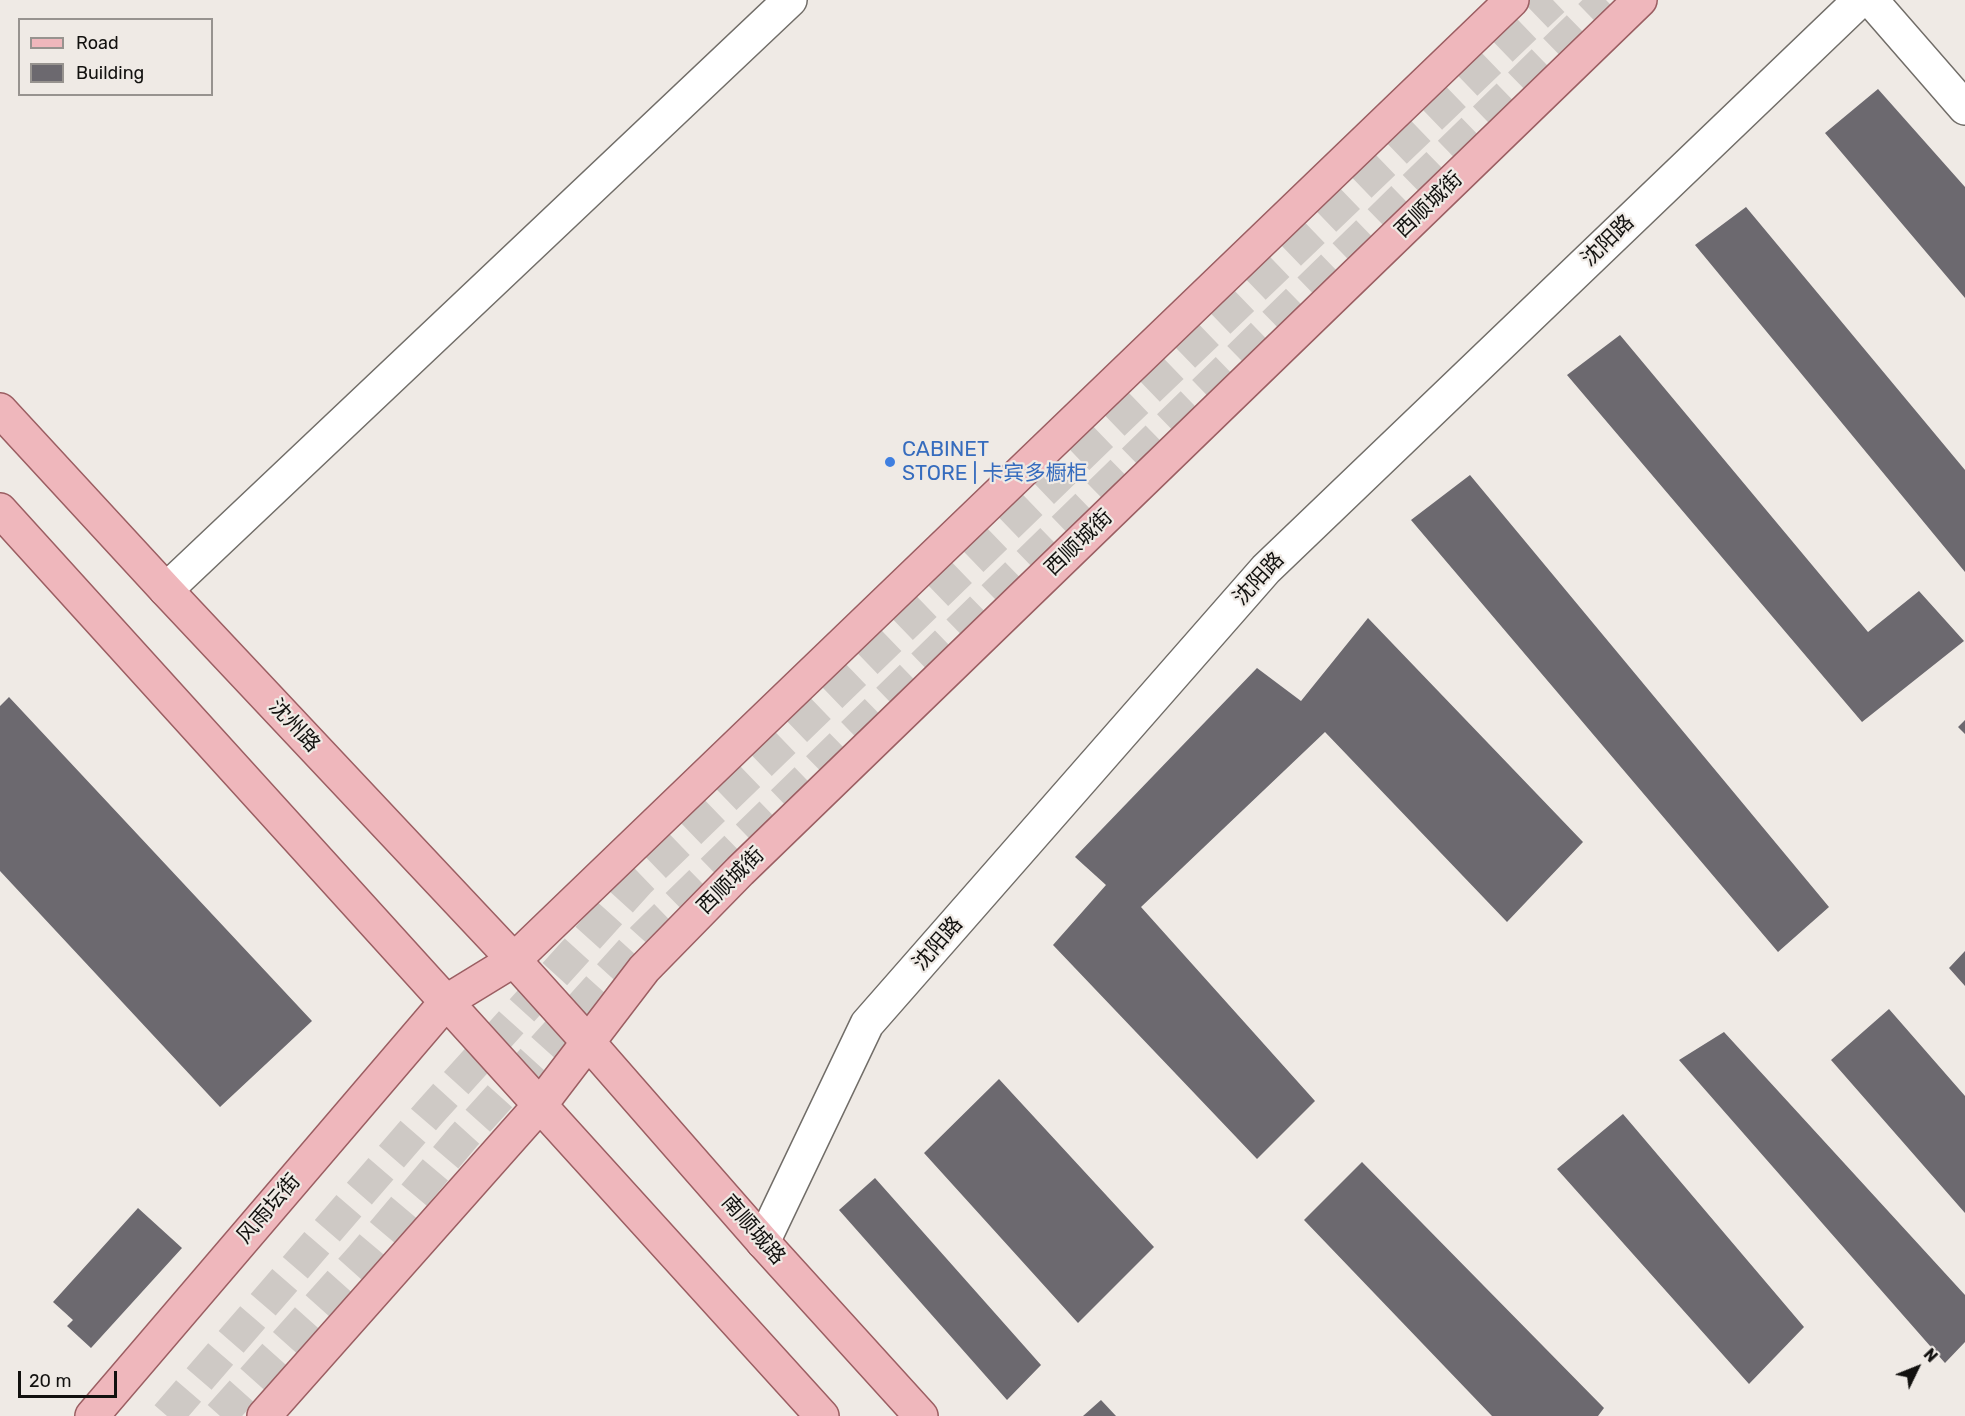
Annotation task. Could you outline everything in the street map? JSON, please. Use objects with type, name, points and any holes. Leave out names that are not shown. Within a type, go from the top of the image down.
[{"type":"main road","points":[[447,1001],[514,960],[1512,0]]},
{"type":"main road","name":"西顺城街","points":[[540,1105],[644,969],[740,871],[1640,0]]},
{"type":"main road","name":"沈州路","points":[[0,410],[588,1042]]},
{"type":"main road","points":[[0,510],[822,1416]]},
{"type":"main road","name":"风雨坛街","points":[[92,1416],[447,1001]]},
{"type":"main road","name":"南顺城路","points":[[588,1042],[763,1242],[921,1416]]},
{"type":"main road","points":[[264,1416],[540,1105]]},
{"type":"street","points":[[166,590],[790,0]]},
{"type":"street","name":"沈阳路","points":[[763,1242],[867,1024],[1266,569],[1860,0]]},
{"type":"street","points":[[1871,0],[1965,108]]},
{"type":"building","points":[[1878,89],[1965,187],[1965,298],[1825,133]]},
{"type":"building","points":[[1746,207],[1965,470],[1965,572],[1695,245]]},
{"type":"building","points":[[1620,335],[1868,632],[1919,591],[1964,641],[1862,722],[1567,375]]},
{"type":"building","points":[[1470,475],[1829,907],[1778,952],[1411,520]]},
{"type":"building","points":[[1368,618],[1583,842],[1507,922],[1325,732],[1141,907],[1315,1101],[1257,1159],[1053,945],[1106,885],[1075,857],[1257,668],[1301,701]]},
{"type":"building","points":[[9,697],[312,1021],[220,1107],[0,871],[0,706]]},
{"type":"building","points":[[1965,720],[1965,734],[1958,727]]},
{"type":"building","points":[[1965,951],[1965,986],[1949,968]]},
{"type":"building","points":[[1889,1009],[1965,1096],[1965,1213],[1831,1060]]},
{"type":"building","points":[[1724,1032],[1965,1295],[1965,1342],[1945,1363],[1679,1060]]},
{"type":"building","points":[[999,1079],[1154,1247],[1078,1323],[924,1153]]},
{"type":"building","points":[[1623,1114],[1804,1327],[1749,1384],[1557,1169]]},
{"type":"building","points":[[1362,1162],[1604,1408],[1598,1416],[1492,1416],[1304,1220]]},
{"type":"building","points":[[875,1178],[1041,1365],[1007,1400],[839,1210]]},
{"type":"building","points":[[138,1208],[182,1248],[91,1348],[67,1326],[73,1320],[53,1302]]},
{"type":"building","points":[[1101,1400],[1116,1416],[1083,1416]]},
{"type":"tunnel","points":[[167,1416],[430,1112],[640,880],[1553,0]]},
{"type":"tunnel","points":[[220,1416],[362,1257],[464,1136],[643,938],[1606,0]]},
{"type":"place","name":"CABINET STORE | 卡宾多橱柜","points":[[890,462]]}]
